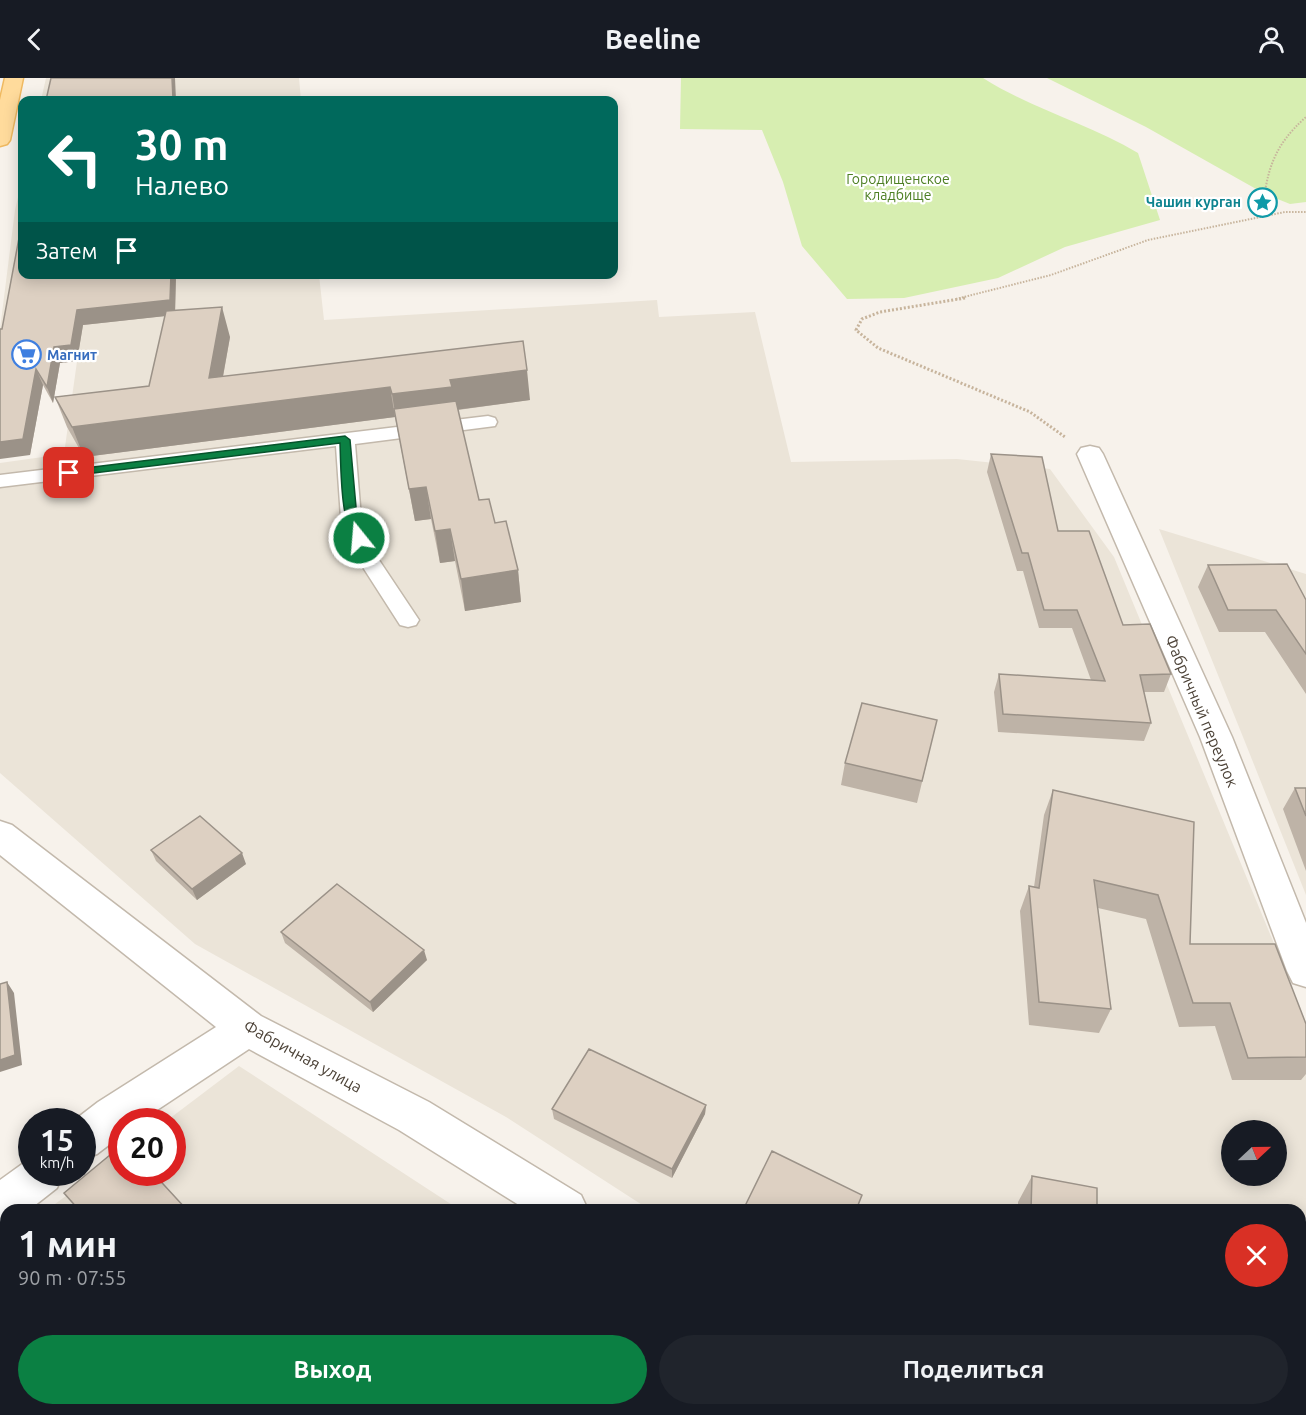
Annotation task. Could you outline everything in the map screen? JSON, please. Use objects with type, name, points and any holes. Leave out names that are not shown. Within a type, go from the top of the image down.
[{"type":"main road","points":[[0,141],[14,78]]},
{"type":"street","name":"Фабричный переулок","points":[[1090,454],[1216,737],[1306,971]]},
{"type":"street","name":"Фабричная улица","points":[[0,835],[247,1028],[414,1116],[556,1204]]},
{"type":"street","points":[[96,1129],[247,1028]]},
{"type":"street","points":[[4,1204],[26,1186]]},
{"type":"lane","points":[[0,482],[488,422]]},
{"type":"lane","points":[[345,440],[351,518],[367,558],[408,620]]},
{"type":"path","points":[[1262,217],[1265,178],[1273,155],[1294,126],[1306,117]]},
{"type":"path","points":[[1090,454],[1030,412],[878,348],[856,330],[862,319],[880,312],[976,296],[1051,275],[1148,240],[1285,212],[1306,212]]},
{"type":"shaded area","points":[[46,78],[299,78],[301,96],[42,96]]},
{"type":"shaded area","points":[[18,197],[18,279],[319,279],[324,320],[657,300],[659,317],[755,312],[791,462],[957,459],[1050,469],[1114,557],[1280,958],[1306,1034],[1306,1204],[641,1204],[506,1117],[195,944],[0,773],[0,463],[64,454],[82,326],[0,329]]},
{"type":"shaded area","points":[[1159,529],[1306,574],[1306,895],[1243,737]]},
{"type":"shaded area","points":[[239,1066],[451,1204],[55,1204],[79,1186],[96,1186],[96,1174],[108,1165],[108,1186],[186,1186],[186,1108],[184,1108]]},
{"type":"green space","name":"Городищенское кладбище","points":[[681,78],[983,78],[1021,99],[1100,133],[1138,153],[1160,220],[1065,247],[998,278],[904,298],[847,299],[802,246],[783,182],[762,130],[680,129]]},
{"type":"green space","points":[[1047,78],[1306,78],[1306,202],[1290,204],[1265,194],[1146,127]]},
{"type":"building","points":[[51,78],[172,78],[173,96],[47,96]]},
{"type":"building","points":[[18,243],[18,279],[171,279],[170,300],[77,310],[71,345],[54,347],[47,387],[36,369],[23,439],[0,442],[0,329],[2,329]]},
{"type":"building","points":[[222,307],[209,378],[523,341],[527,370],[450,380],[452,387],[392,394],[390,387],[72,427],[55,397],[149,386],[166,311]]},
{"type":"building","points":[[456,401],[479,500],[489,499],[495,523],[506,521],[518,570],[461,579],[450,529],[435,531],[426,487],[409,489],[394,409]]},
{"type":"building","points":[[991,454],[1042,457],[1058,531],[1089,531],[1123,625],[1150,624],[1171,674],[1140,675],[1151,723],[1003,714],[999,674],[1105,681],[1077,610],[1044,610],[1028,553],[1022,553]]},
{"type":"building","points":[[1287,564],[1306,600],[1306,654],[1276,610],[1228,610],[1208,565]]},
{"type":"building","points":[[862,703],[937,720],[922,781],[845,763]]},
{"type":"building","points":[[1295,788],[1306,788],[1306,816]]},
{"type":"building","points":[[1053,790],[1194,822],[1190,944],[1275,944],[1306,1024],[1306,1057],[1248,1058],[1230,1003],[1193,1003],[1158,895],[1094,880],[1111,1009],[1039,1002],[1029,886],[1039,888]]},
{"type":"building","points":[[200,816],[242,853],[192,889],[151,850]]},
{"type":"building","points":[[337,884],[424,950],[370,1002],[281,932]]},
{"type":"building","points":[[7,982],[15,1055],[0,1060],[0,984]]},
{"type":"building","points":[[589,1049],[706,1105],[672,1169],[552,1109]]},
{"type":"building","points":[[772,1151],[862,1195],[858,1204],[746,1204]]},
{"type":"building","points":[[108,1157],[108,1186],[165,1186],[181,1204],[74,1204],[64,1193],[72,1186],[96,1186],[96,1167]]},
{"type":"building","points":[[1032,1176],[1097,1188],[1097,1204],[1031,1204]]},
{"type":"place","name":"Чашин курган","points":[[1262,202]]},
{"type":"place","name":"Магнит","points":[[26,355]]},
{"type":"route","points":[[69,473],[345,440],[351,518],[359,538]]}]
